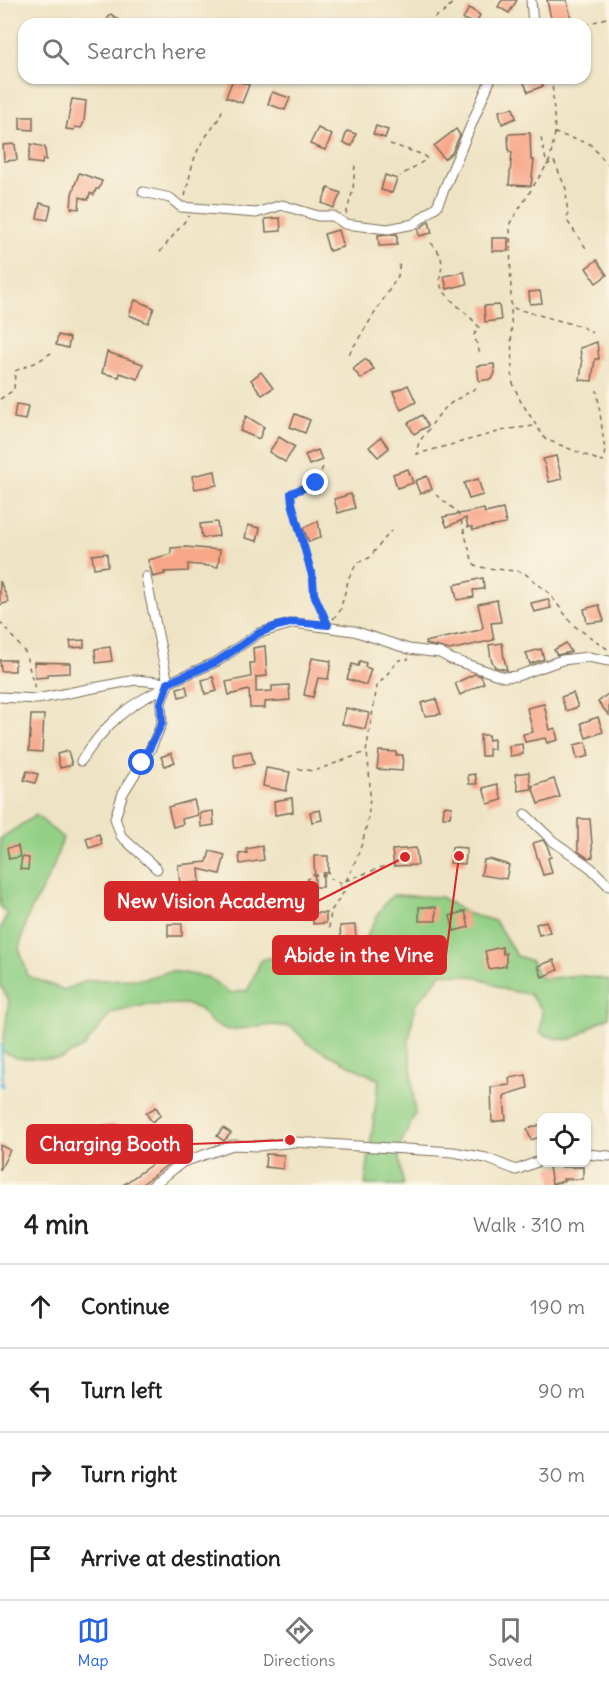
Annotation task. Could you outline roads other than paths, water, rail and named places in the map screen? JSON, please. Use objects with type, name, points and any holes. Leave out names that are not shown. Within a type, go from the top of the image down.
[{"type":"street","points":[[531,0],[532,18]]},
{"type":"street","points":[[143,192],[170,198],[181,207],[256,213],[282,205],[318,216],[333,216],[345,224],[388,229],[414,224],[437,206],[488,84]]},
{"type":"street","points":[[146,577],[167,685],[161,703],[162,723],[151,748],[123,793],[115,818],[121,836],[157,869]]},
{"type":"street","points":[[81,761],[103,732],[137,700],[218,661],[259,633],[294,622],[354,631],[415,650],[440,653],[504,677],[517,676],[562,660],[588,657],[609,661]]},
{"type":"street","points":[[0,697],[37,699],[135,680],[167,685]]},
{"type":"street","points":[[525,814],[553,841],[591,868],[609,886]]},
{"type":"street","points":[[159,1183],[183,1162],[233,1145],[258,1146],[315,1141],[407,1148],[486,1158],[516,1170],[537,1162]]},
{"type":"street","points":[[591,1154],[609,1156]]},
{"type":"waterway","points":[[0,1083],[3,1086],[1,1045]]},
{"type":"place","name":"Abide in the Vine","points":[[459,856]]},
{"type":"place","name":"New Vision Academy","points":[[405,857]]},
{"type":"place","name":"Charging Booth","points":[[290,1140]]}]
